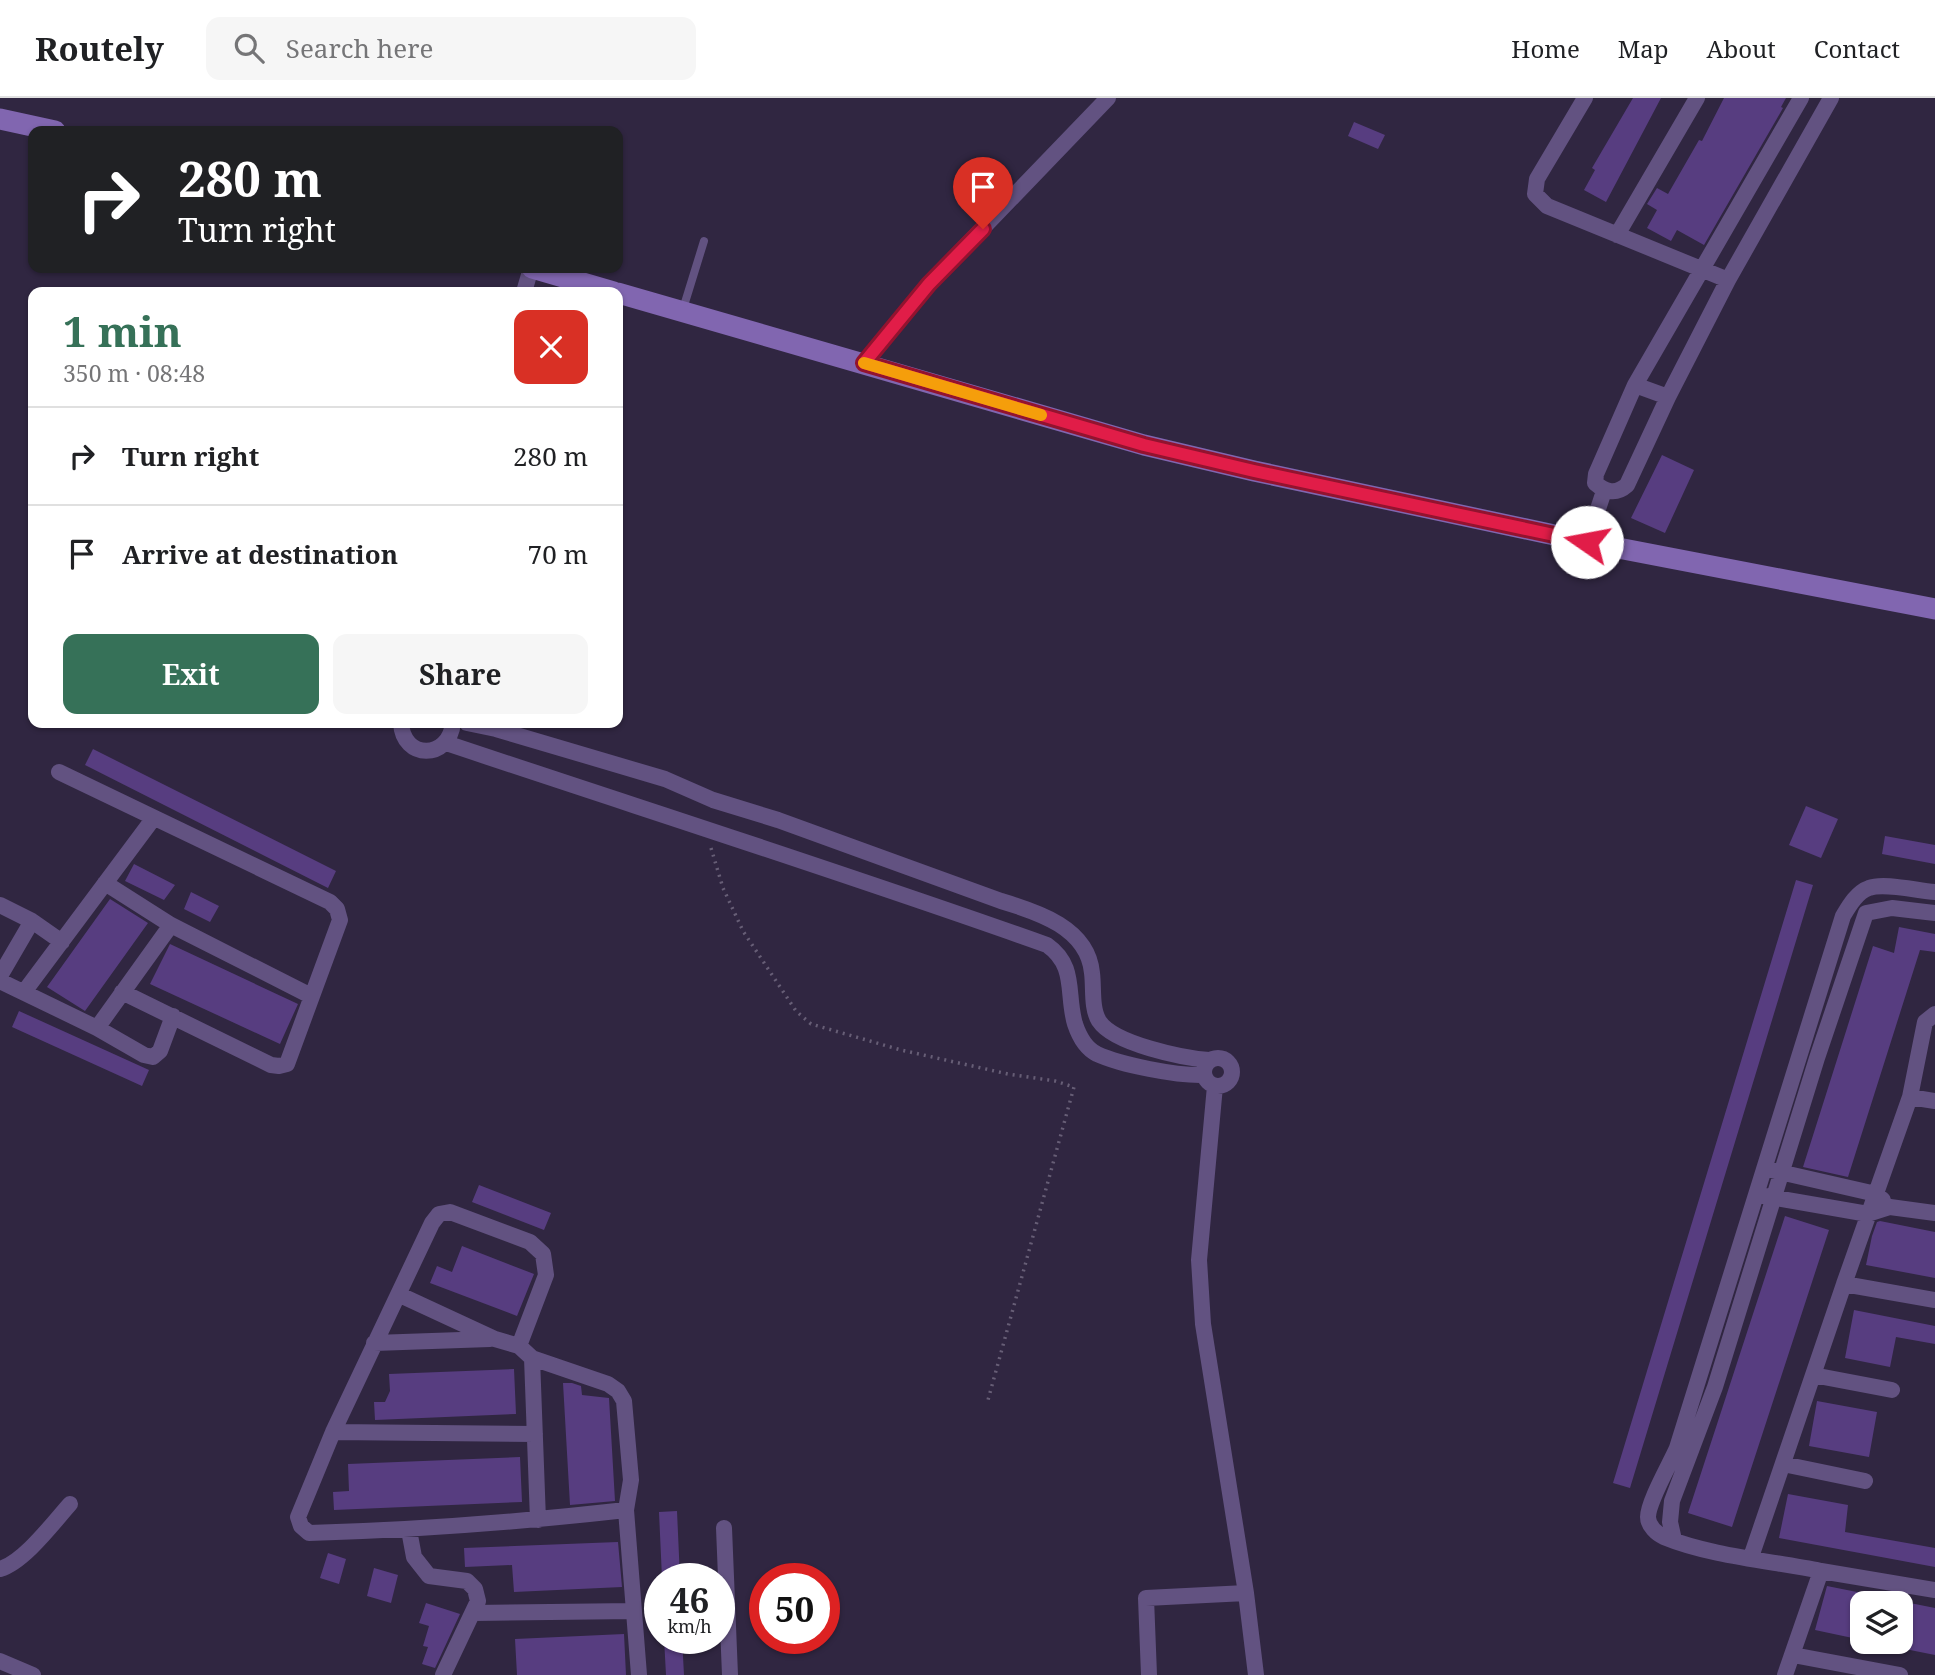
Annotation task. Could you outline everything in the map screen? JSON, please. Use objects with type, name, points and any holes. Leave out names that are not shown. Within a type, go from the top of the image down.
[{"type":"main road","points":[[0,119],[32,126]]},
{"type":"main road","points":[[540,273],[565,286]]},
{"type":"main road","points":[[623,295],[1144,445],[1587,542],[1935,609]]},
{"type":"street","points":[[864,363],[929,284],[1108,98]]},
{"type":"street","points":[[1585,98],[1537,179],[1535,194],[1547,206],[1728,280]]},
{"type":"street","points":[[1618,234],[1697,98]]},
{"type":"street","points":[[1801,98],[1635,385],[1596,474],[1595,483],[1604,491],[1615,492],[1627,485],[1668,397],[1728,280],[1831,98]]},
{"type":"street","points":[[1635,385],[1668,397]]},
{"type":"street","points":[[1587,542],[1604,491]]},
{"type":"street","points":[[401,728],[407,742],[415,749],[426,751],[437,749],[446,743],[453,728]]},
{"type":"street","points":[[494,728],[665,779],[713,800],[778,820],[1038,913],[1073,934],[1085,948],[1092,967],[1097,1018],[1107,1031],[1154,1049],[1191,1058],[1209,1074]]},
{"type":"street","points":[[446,743],[881,886],[1046,945],[1058,953],[1066,968],[1074,1023],[1083,1043],[1096,1054],[1184,1076],[1209,1074]]},
{"type":"street","points":[[59,772],[330,902],[337,909],[340,920],[287,1063],[271,1065],[122,992]]},
{"type":"street","points":[[704,830],[713,800]]},
{"type":"street","points":[[24,992],[153,819]]},
{"type":"street","points":[[105,883],[171,925],[311,996]]},
{"type":"street","points":[[1935,892],[1880,886],[1867,888],[1850,903],[1843,916],[1677,1448],[1652,1502],[1648,1517],[1653,1529],[1662,1536],[1703,1549],[1935,1590]]},
{"type":"street","points":[[1674,1540],[1670,1522],[1672,1501],[1715,1387],[1866,913],[1859,895]]},
{"type":"street","points":[[0,905],[32,921],[62,942]]},
{"type":"street","points":[[1866,913],[1892,908],[1935,913]]},
{"type":"street","points":[[32,921],[0,978],[144,1055],[153,1057],[160,1051],[173,1016]]},
{"type":"street","points":[[97,1028],[171,925]]},
{"type":"street","points":[[1751,1557],[1910,1097],[1925,1022],[1935,1014]]},
{"type":"street","points":[[1209,1074],[1199,1259],[1203,1324],[1246,1593],[1255,1675]]},
{"type":"street","points":[[1910,1097],[1935,1101]]},
{"type":"street","points":[[1764,1168],[1877,1194],[1890,1207]]},
{"type":"street","points":[[1756,1193],[1773,1199],[1868,1214],[1890,1207],[1935,1213]]},
{"type":"street","points":[[519,1346],[546,1275],[543,1254],[530,1242],[450,1212],[439,1214],[432,1223],[333,1432],[298,1517],[301,1526],[309,1533],[409,1530],[625,1510]]},
{"type":"street","points":[[1844,1284],[1935,1300]]},
{"type":"street","points":[[400,1295],[495,1339],[519,1346],[532,1358],[608,1384],[618,1391],[624,1401],[631,1480],[625,1510],[639,1675]]},
{"type":"street","points":[[374,1343],[495,1339]]},
{"type":"street","points":[[532,1358],[538,1520]]},
{"type":"street","points":[[1813,1375],[1892,1390]]},
{"type":"street","points":[[333,1432],[535,1434]]},
{"type":"street","points":[[1783,1464],[1865,1481]]},
{"type":"street","points":[[0,1569],[7,1567],[28,1549],[70,1504]]},
{"type":"street","points":[[724,1528],[730,1675]]},
{"type":"street","points":[[409,1530],[414,1557],[429,1576],[467,1581],[475,1589],[478,1601],[443,1675]]},
{"type":"street","points":[[1786,1675],[1821,1570]]},
{"type":"street","points":[[1149,1675],[1146,1598],[1246,1593]]},
{"type":"street","points":[[474,1613],[634,1611]]},
{"type":"street","points":[[1793,1655],[1900,1675]]},
{"type":"street","points":[[0,1661],[33,1675]]},
{"type":"lane","points":[[682,312],[704,241]]},
{"type":"path","points":[[704,830],[723,888],[743,931],[796,1011],[811,1024],[901,1050],[1074,1087],[988,1400]]},
{"type":"building","points":[[1633,98],[1661,98],[1606,202],[1584,190],[1595,170],[1592,168]]},
{"type":"building","points":[[1724,98],[1786,98],[1781,107],[1783,108],[1704,245],[1677,230],[1671,241],[1647,228],[1657,210],[1647,204],[1657,188],[1668,194],[1699,140],[1702,141]]},
{"type":"building","points":[[1354,122],[1385,135],[1378,149],[1348,136]]},
{"type":"building","points":[[1662,455],[1694,470],[1665,533],[1631,518]]},
{"type":"building","points":[[93,749],[336,871],[328,888],[85,765]]},
{"type":"building","points":[[1806,806],[1838,819],[1821,858],[1789,845]]},
{"type":"building","points":[[1885,836],[1935,845],[1935,864],[1882,854]]},
{"type":"building","points":[[134,864],[175,885],[164,900],[125,881]]},
{"type":"building","points":[[1796,880],[1813,885],[1630,1488],[1613,1483]]},
{"type":"building","points":[[191,892],[219,906],[210,922],[184,909]]},
{"type":"building","points":[[110,899],[148,923],[85,1011],[47,987]]},
{"type":"building","points":[[1899,927],[1935,934],[1935,952],[1920,950],[1848,1177],[1803,1167],[1873,946],[1894,953]]},
{"type":"building","points":[[170,944],[298,1004],[280,1044],[150,984]]},
{"type":"building","points":[[19,1011],[149,1070],[142,1086],[12,1027]]},
{"type":"building","points":[[479,1185],[551,1213],[544,1230],[472,1202]]},
{"type":"building","points":[[1785,1216],[1829,1230],[1732,1527],[1688,1513]]},
{"type":"building","points":[[1877,1222],[1935,1232],[1935,1278],[1866,1265],[1872,1236]]},
{"type":"building","points":[[462,1246],[534,1274],[517,1316],[430,1283],[437,1266],[452,1272]]},
{"type":"building","points":[[1854,1310],[1935,1326],[1935,1344],[1896,1337],[1890,1367],[1845,1358]]},
{"type":"building","points":[[514,1369],[516,1414],[375,1420],[374,1402],[385,1402],[390,1391],[389,1374]]},
{"type":"building","points":[[563,1383],[581,1386],[582,1395],[609,1398],[615,1501],[570,1505]]},
{"type":"building","points":[[1817,1401],[1877,1412],[1869,1457],[1809,1446]]},
{"type":"building","points":[[520,1457],[522,1502],[334,1510],[333,1492],[349,1491],[348,1464]]},
{"type":"building","points":[[1788,1494],[1848,1505],[1845,1532],[1935,1548],[1935,1567],[1779,1538]]},
{"type":"building","points":[[677,1511],[679,1563],[661,1563],[659,1512]]},
{"type":"building","points":[[618,1542],[622,1587],[514,1592],[512,1565],[465,1567],[464,1548]]},
{"type":"building","points":[[328,1553],[346,1559],[339,1584],[320,1578]]},
{"type":"building","points":[[374,1568],[398,1575],[391,1603],[367,1596]]},
{"type":"building","points":[[1827,1586],[1852,1591],[1850,1637],[1815,1630]]},
{"type":"building","points":[[426,1603],[460,1614],[435,1668],[422,1664],[428,1647],[423,1646],[429,1626],[419,1623]]},
{"type":"building","points":[[1913,1604],[1935,1608],[1935,1655],[1913,1651]]},
{"type":"building","points":[[624,1634],[626,1675],[517,1675],[515,1639]]},
{"type":"building","points":[[665,1654],[683,1654],[684,1675],[666,1675]]},
{"type":"slow traffic","points":[[864,363],[1041,415]]},
{"type":"route","points":[[983,229],[929,284],[864,363],[1144,445],[1587,542]]}]
